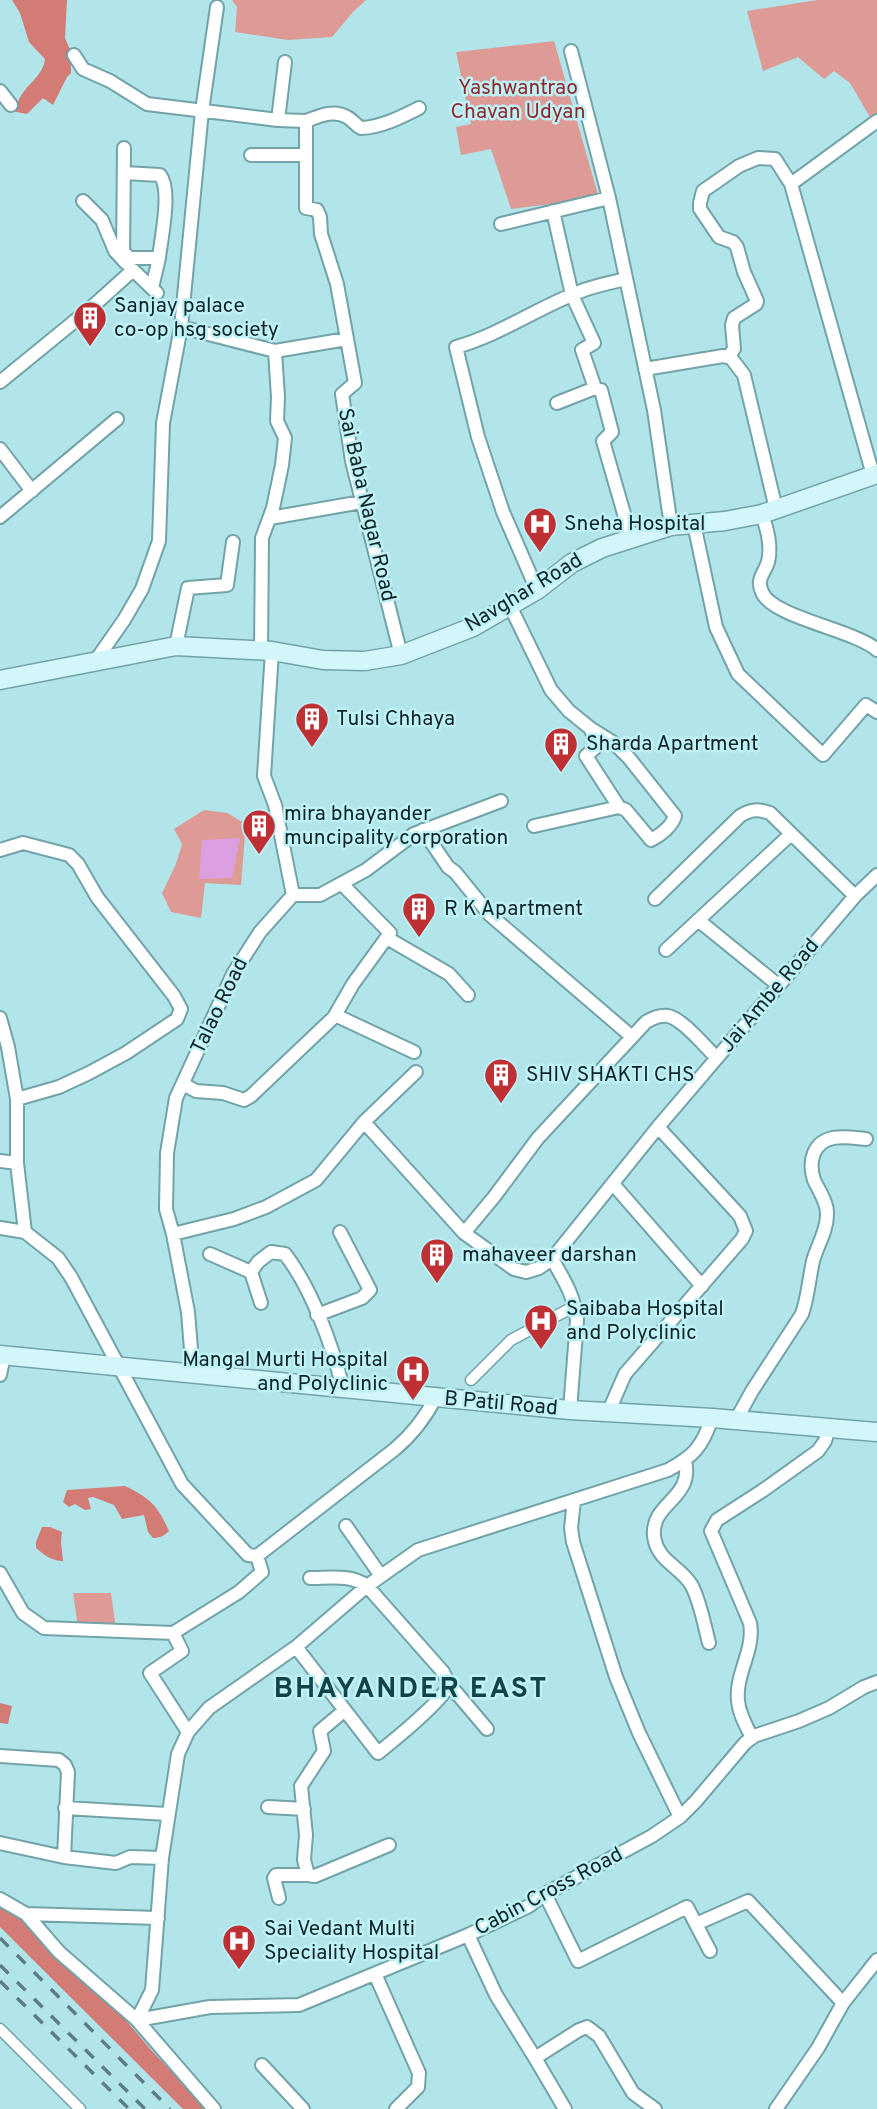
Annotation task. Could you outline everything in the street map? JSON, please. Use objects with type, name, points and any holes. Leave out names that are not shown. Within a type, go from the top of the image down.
[{"type":"main road","name":"Navghar Road","points":[[0,680],[176,646],[266,651],[323,660],[365,661],[401,655],[473,627],[537,590],[572,563],[602,548],[671,526],[725,521],[769,511],[875,475]]},
{"type":"main road","name":"B Patil Road","points":[[2,1355],[570,1410],[712,1418],[877,1432]]},
{"type":"street","points":[[94,663],[124,621],[142,589],[159,541],[163,423],[181,327],[202,111],[217,7]]},
{"type":"street","points":[[570,51],[626,279],[645,369],[671,526]]},
{"type":"street","points":[[74,55],[83,69],[110,81],[147,104],[278,120],[306,121],[325,114],[336,114],[346,116],[361,128],[396,120],[419,108]]},
{"type":"street","points":[[278,120],[285,62]]},
{"type":"street","points":[[0,91],[11,105]]},
{"type":"street","name":"Sai Baba Nagar Road","points":[[306,121],[306,208],[317,210],[320,217],[321,234],[337,284],[355,383],[342,394],[352,461],[401,655]]},
{"type":"street","points":[[791,184],[877,121]]},
{"type":"street","points":[[124,148],[124,173],[124,256],[133,271],[154,290],[166,192],[164,179],[160,175],[124,173]]},
{"type":"street","points":[[251,155],[306,155]]},
{"type":"street","points":[[728,357],[734,349],[734,318],[757,301],[744,272],[737,247],[733,242],[719,237],[700,209],[701,196],[703,191],[739,166],[758,158],[775,159],[791,184],[875,475]]},
{"type":"street","points":[[501,224],[608,198]]},
{"type":"street","points":[[83,201],[102,220],[115,251],[130,258],[159,258]]},
{"type":"street","points":[[553,211],[572,295],[594,343],[582,350],[595,388]]},
{"type":"street","points":[[0,382],[133,271]]},
{"type":"street","points":[[537,590],[499,500],[478,437],[456,347],[508,328],[586,289],[626,279]]},
{"type":"street","points":[[181,327],[275,351],[347,339]]},
{"type":"street","points":[[275,351],[277,421],[285,438],[270,518],[262,538],[266,651],[264,776],[275,804],[293,895],[320,895],[366,870],[423,830],[500,801]]},
{"type":"street","points":[[645,369],[723,356],[738,366],[744,375],[769,511],[768,562],[759,582],[762,595],[774,605],[833,631],[860,639],[877,650]]},
{"type":"street","points":[[557,403],[595,388],[601,390],[612,432],[603,441],[631,538]]},
{"type":"street","points":[[0,517],[117,419]]},
{"type":"street","points":[[0,449],[32,491]]},
{"type":"street","points":[[270,518],[362,502]]},
{"type":"street","points":[[694,524],[716,627],[738,674],[823,755],[866,705],[877,712]]},
{"type":"street","points":[[176,646],[188,588],[227,585],[233,542]]},
{"type":"street","points":[[510,606],[551,690],[569,711],[614,743],[629,758],[675,816],[673,822],[651,840],[626,810],[619,807],[586,756],[598,745],[590,728]]},
{"type":"street","points":[[534,826],[619,807]]},
{"type":"street","points":[[655,899],[740,816],[758,809],[770,813],[855,896]]},
{"type":"street","points":[[423,830],[447,867],[490,915],[631,1036]]},
{"type":"street","points":[[666,950],[791,834]]},
{"type":"street","points":[[0,850],[23,843],[69,855],[181,1009],[177,1019],[126,1053],[59,1087],[17,1099]]},
{"type":"street","name":"Jai Ambe Road","points":[[552,1259],[778,985],[855,896],[877,875]]},
{"type":"street","points":[[183,1084],[196,1091],[223,1093],[244,1100],[335,1015],[353,984],[390,933],[342,884]]},
{"type":"street","name":"Talao Road","points":[[193,1374],[188,1312],[166,1209],[167,1153],[176,1098],[233,974],[260,932],[293,895]]},
{"type":"street","points":[[698,920],[778,985]]},
{"type":"street","points":[[387,938],[449,974],[468,995]]},
{"type":"street","points":[[335,1015],[414,1052]]},
{"type":"street","points":[[464,1233],[538,1138],[646,1022],[668,1016],[678,1021],[717,1058]]},
{"type":"street","points":[[0,1018],[17,1099],[17,1163],[25,1232]]},
{"type":"street","points":[[173,1234],[234,1219],[266,1207],[316,1180],[364,1122],[416,1072]]},
{"type":"street","points":[[364,1122],[464,1233],[514,1269],[526,1272],[539,1268],[552,1259],[572,1294],[577,1320],[570,1410]]},
{"type":"street","points":[[608,1413],[625,1374],[742,1239],[746,1231],[740,1216],[658,1128]]},
{"type":"street","points":[[736,1420],[802,1314],[807,1300],[809,1278],[826,1227],[828,1211],[811,1168],[812,1156],[817,1147],[826,1140],[836,1137],[866,1139]]},
{"type":"street","points":[[0,1161],[17,1163]]},
{"type":"street","points":[[613,1184],[702,1286]]},
{"type":"street","points":[[0,1228],[25,1232],[58,1258],[182,1484],[248,1555],[257,1556],[395,1450],[424,1419],[436,1398]]},
{"type":"street","points":[[317,1315],[362,1298],[370,1290],[340,1232]]},
{"type":"street","points":[[251,1272],[258,1262],[271,1252],[285,1254],[299,1272],[333,1352],[343,1388]]},
{"type":"street","points":[[210,1254],[251,1272],[261,1303]]},
{"type":"street","points":[[471,1380],[511,1340],[575,1306]]},
{"type":"street","points":[[0,1375],[2,1355]]},
{"type":"street","points":[[136,2020],[152,1990],[162,1858],[178,1754],[188,1732],[209,1708],[296,1647],[367,1586],[418,1550],[668,1470],[698,1450],[712,1418]]},
{"type":"street","points":[[752,1738],[740,1715],[737,1698],[752,1634],[750,1623],[712,1531],[717,1520],[818,1451],[829,1428]]},
{"type":"street","points":[[685,1461],[688,1472],[686,1482],[657,1517],[654,1533],[656,1548],[691,1583],[709,1643]]},
{"type":"street","points":[[574,1500],[571,1528],[573,1542],[603,1641],[639,1733],[680,1817]]},
{"type":"street","points":[[346,1526],[381,1576]]},
{"type":"street","points":[[0,1573],[23,1613],[44,1628],[173,1633],[239,1592],[262,1572],[257,1556]]},
{"type":"street","points":[[310,1578],[350,1578],[367,1586],[443,1672],[449,1684],[487,1729]]},
{"type":"street","points":[[173,1633],[182,1651],[150,1673],[188,1732]]},
{"type":"street","points":[[296,1647],[378,1753],[444,1694],[449,1684]]},
{"type":"street","name":"Cabin Cross Road","points":[[136,2020],[210,2007],[299,2005],[468,1935],[529,1906],[545,1894],[652,1836],[680,1817],[752,1738],[809,1717],[877,1682]]},
{"type":"street","points":[[308,1875],[303,1860],[306,1835],[302,1786],[324,1751],[320,1731],[345,1710]]},
{"type":"street","points":[[0,1756],[59,1760],[65,1765],[68,1772],[64,1857]]},
{"type":"street","points":[[268,1807],[304,1809]]},
{"type":"street","points":[[65,1808],[167,1814]]},
{"type":"street","points":[[0,1843],[64,1857],[116,1863],[130,1857],[162,1858]]},
{"type":"street","points":[[279,1898],[274,1878],[276,1875],[315,1876],[389,1845]]},
{"type":"street","points":[[545,1894],[578,1961],[687,1907],[710,1951]]},
{"type":"street","points":[[0,1899],[26,1914],[59,1952],[136,2020],[214,2109]]},
{"type":"street","points":[[696,1924],[748,1901],[843,2003]]},
{"type":"street","points":[[26,1914],[158,1918]]},
{"type":"street","points":[[468,1935],[496,1994],[565,2109]]},
{"type":"street","points":[[776,2109],[818,2048],[843,2003],[877,1960]]},
{"type":"street","points":[[375,1974],[418,2074],[418,2087],[396,2109]]},
{"type":"street","points":[[535,2058],[587,2027],[599,2036],[633,2093],[655,2109]]},
{"type":"street","points":[[0,2029],[80,2109]]},
{"type":"street","points":[[262,2065],[303,2109]]},
{"type":"green space","points":[[232,0],[366,0],[332,37],[288,40],[235,32],[237,7]]},
{"type":"green space","points":[[817,0],[877,0],[877,129],[850,83],[834,71],[824,79],[798,57],[763,71],[747,11]]},
{"type":"green space","name":"Yashwantrao Chavan Udyan","points":[[554,41],[599,198],[511,209],[491,149],[461,155],[456,127],[471,124],[456,52]]},
{"type":"green space","points":[[204,810],[227,813],[253,828],[245,834],[241,885],[205,883],[201,918],[171,912],[162,893],[182,844],[174,829]]},
{"type":"green space","points":[[73,1593],[111,1593],[116,1628],[78,1627]]},
{"type":"shaded area","points":[[12,0],[67,0],[65,38],[71,52],[71,73],[53,105],[43,98],[27,114],[6,110],[17,105],[23,92],[40,72],[45,59],[29,42],[20,13]]},
{"type":"shaded area","points":[[240,838],[232,878],[199,879],[202,840]]},
{"type":"shaded area","points":[[125,1486],[157,1509],[169,1531],[167,1533],[153,1538],[148,1532],[144,1515],[122,1519],[114,1505],[93,1497],[88,1498],[91,1509],[85,1510],[75,1504],[69,1507],[63,1502],[67,1490]]},
{"type":"shaded area","points":[[42,1527],[62,1532],[63,1561],[48,1557],[36,1548]]},
{"type":"shaded area","points":[[0,1703],[12,1706],[8,1724],[0,1723]]},
{"type":"shaded area","points":[[0,1899],[118,2011],[207,2109],[183,2109],[0,1927]]},
{"type":"railway","points":[[0,1938],[170,2109]]},
{"type":"railway","points":[[0,1965],[145,2109]]},
{"type":"railway","points":[[0,1981],[129,2109]]},
{"type":"place","name":"Sanjay palace co-op hsg society","points":[[90,348]]},
{"type":"place","name":"Sneha Hospital","points":[[540,554]]},
{"type":"place","name":"Tulsi Chhaya","points":[[312,749]]},
{"type":"place","name":"Sharda Apartment","points":[[561,774]]},
{"type":"place","name":"mira bhayander muncipality corporation","points":[[259,856]]},
{"type":"place","name":"R K Apartment","points":[[419,939]]},
{"type":"place","name":"SHIV SHAKTI CHS","points":[[501,1105]]},
{"type":"place","name":"mahaveer darshan","points":[[437,1285]]},
{"type":"place","name":"Saibaba Hospital and Polyclinic","points":[[541,1351]]},
{"type":"place","name":"Mangal Murti Hospital and Polyclinic","points":[[413,1402]]},
{"type":"place","name":"Sai Vedant Multi Speciality Hospital","points":[[239,1971]]},
{"type":"district","name":"BHAYANDER EAST","points":[[411,1690]]}]
